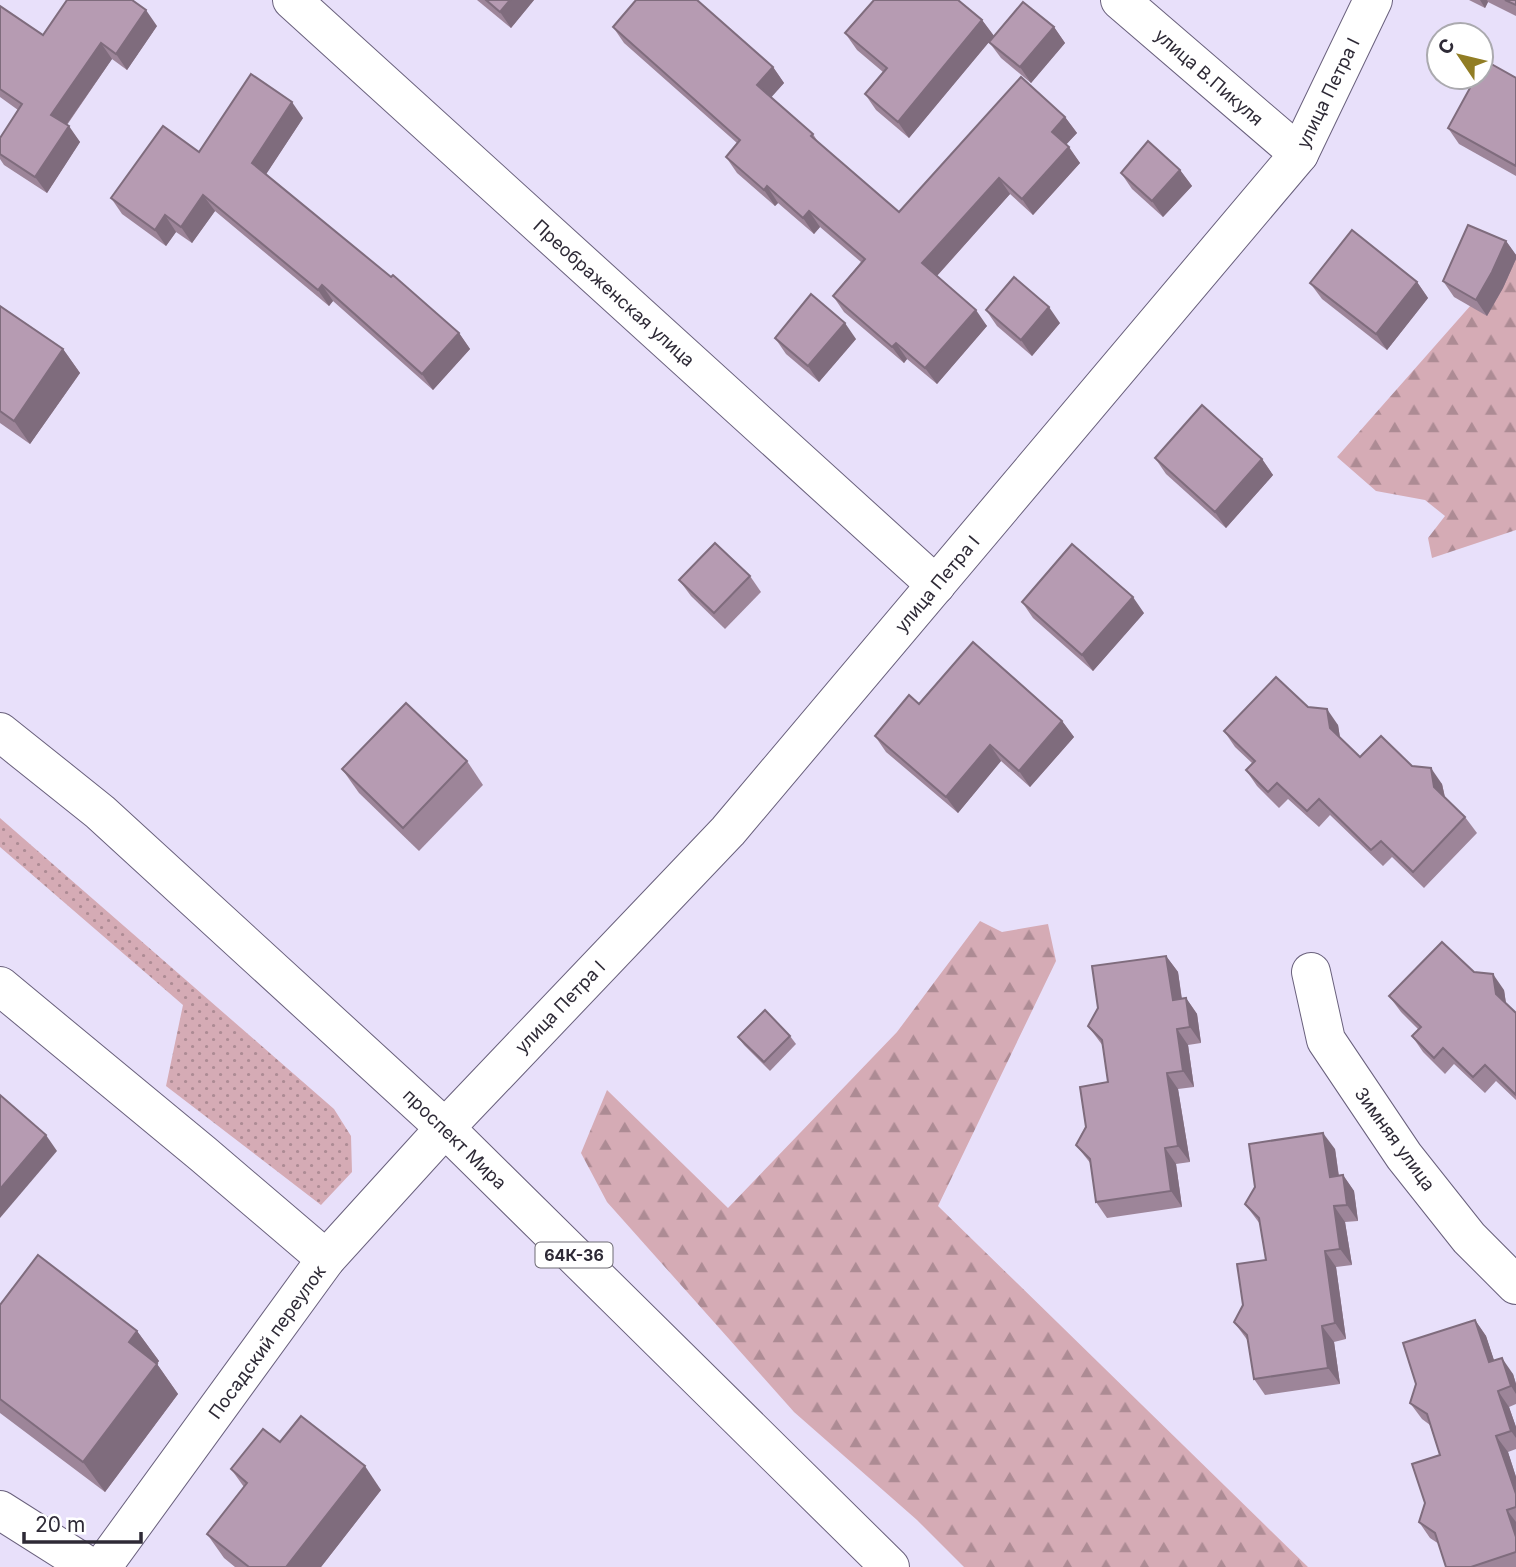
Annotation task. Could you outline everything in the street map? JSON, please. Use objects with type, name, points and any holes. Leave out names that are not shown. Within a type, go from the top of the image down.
[{"type":"street","name":"Преображенская улица","points":[[292,0],[936,585]]},
{"type":"street","name":"улица В.Пикуля","points":[[1120,0],[1298,154]]},
{"type":"street","name":"улица Петра I","points":[[445,1128],[728,831],[1298,154],[1373,0]]},
{"type":"street","name":"проспект Мира","points":[[0,732],[100,812],[445,1128],[890,1567]]},
{"type":"street","name":"Зимняя улица","points":[[1311,972],[1326,1040],[1404,1156],[1469,1238],[1516,1285]]},
{"type":"street","points":[[0,986],[326,1259]]},
{"type":"street","name":"Посадский переулок","points":[[102,1567],[326,1259],[445,1128]]},
{"type":"street","points":[[0,1510],[90,1567]]},
{"type":"green space","points":[[1516,254],[1516,530],[1432,558],[1428,538],[1445,516],[1425,500],[1376,491],[1337,457]]},
{"type":"green space","points":[[0,818],[334,1109],[351,1136],[352,1172],[321,1205],[166,1086],[183,1005],[0,847]]},
{"type":"green space","points":[[980,921],[1002,932],[1048,924],[1056,961],[938,1206],[1308,1567],[964,1567],[917,1520],[794,1412],[607,1202],[581,1153],[607,1090],[728,1208],[897,1032]]},
{"type":"building","points":[[67,0],[132,0],[146,10],[116,54],[101,43],[51,115],[69,126],[35,177],[0,154],[0,138],[22,104],[0,89],[0,6],[43,35]]},
{"type":"building","points":[[486,0],[510,0],[500,12]]},
{"type":"building","points":[[636,0],[697,0],[773,67],[757,85],[899,212],[1021,77],[1065,117],[1052,132],[1069,147],[1022,199],[999,178],[922,263],[976,310],[925,368],[896,343],[892,347],[833,296],[865,259],[809,211],[803,218],[767,186],[764,190],[726,157],[740,140],[613,27]]},
{"type":"building","points":[[874,0],[958,0],[982,20],[898,122],[865,94],[887,68],[845,33]]},
{"type":"building","points":[[1023,2],[1054,27],[1020,67],[989,42]]},
{"type":"building","points":[[1495,66],[1516,78],[1516,166],[1448,128],[1468,91],[1495,91]]},
{"type":"building","points":[[251,74],[292,102],[252,163],[391,277],[393,275],[459,333],[422,374],[322,285],[318,290],[203,195],[181,227],[165,215],[155,230],[111,198],[163,126],[199,152]]},
{"type":"building","points":[[1148,141],[1180,170],[1152,201],[1121,173]]},
{"type":"building","points":[[1468,225],[1506,241],[1476,300],[1443,281]]},
{"type":"building","points":[[1352,230],[1417,282],[1376,334],[1310,283]]},
{"type":"building","points":[[1014,277],[1049,307],[1021,340],[986,310]]},
{"type":"building","points":[[811,294],[845,323],[808,366],[775,338]]},
{"type":"building","points":[[0,306],[63,349],[14,421],[0,411]]},
{"type":"building","points":[[1202,405],[1262,459],[1215,512],[1155,458]]},
{"type":"building","points":[[715,543],[750,576],[714,613],[679,580]]},
{"type":"building","points":[[1072,544],[1133,597],[1082,655],[1022,602]]},
{"type":"building","points":[[973,642],[1062,721],[1019,771],[990,745],[946,797],[875,736],[909,695],[919,704]]},
{"type":"building","points":[[1276,677],[1308,707],[1327,709],[1330,728],[1360,757],[1381,736],[1412,766],[1431,768],[1434,787],[1465,817],[1413,872],[1381,841],[1371,850],[1319,799],[1307,811],[1277,783],[1268,792],[1246,770],[1255,761],[1224,731]]},
{"type":"building","points":[[406,703],[467,761],[403,828],[342,769]]},
{"type":"building","points":[[1442,942],[1474,972],[1493,974],[1496,994],[1516,1013],[1516,1095],[1485,1065],[1473,1077],[1443,1048],[1434,1058],[1412,1036],[1421,1027],[1389,996]]},
{"type":"building","points":[[1166,956],[1173,1000],[1186,998],[1190,1027],[1177,1029],[1183,1071],[1167,1073],[1178,1146],[1165,1148],[1171,1191],[1096,1202],[1090,1159],[1076,1145],[1086,1127],[1080,1087],[1108,1082],[1102,1040],[1088,1026],[1098,1008],[1092,966]]},
{"type":"building","points":[[765,1010],[790,1036],[764,1062],[738,1037]]},
{"type":"building","points":[[0,1095],[46,1135],[0,1189]]},
{"type":"building","points":[[1323,1133],[1330,1177],[1343,1175],[1347,1205],[1334,1206],[1340,1249],[1325,1251],[1335,1323],[1322,1326],[1328,1368],[1254,1379],[1247,1335],[1234,1322],[1243,1305],[1237,1264],[1266,1260],[1259,1218],[1245,1204],[1255,1187],[1249,1144]]},
{"type":"building","points":[[38,1255],[137,1331],[129,1342],[157,1364],[83,1462],[0,1399],[0,1305]]},
{"type":"building","points":[[1475,1320],[1489,1362],[1502,1358],[1511,1386],[1498,1391],[1511,1431],[1496,1436],[1516,1494],[1516,1507],[1507,1510],[1516,1537],[1516,1552],[1471,1567],[1446,1567],[1435,1533],[1419,1522],[1425,1503],[1412,1464],[1440,1455],[1427,1414],[1410,1403],[1416,1384],[1403,1343]]},
{"type":"building","points":[[301,1416],[365,1466],[286,1567],[249,1567],[207,1534],[247,1483],[231,1469],[263,1429],[280,1442]]}]
